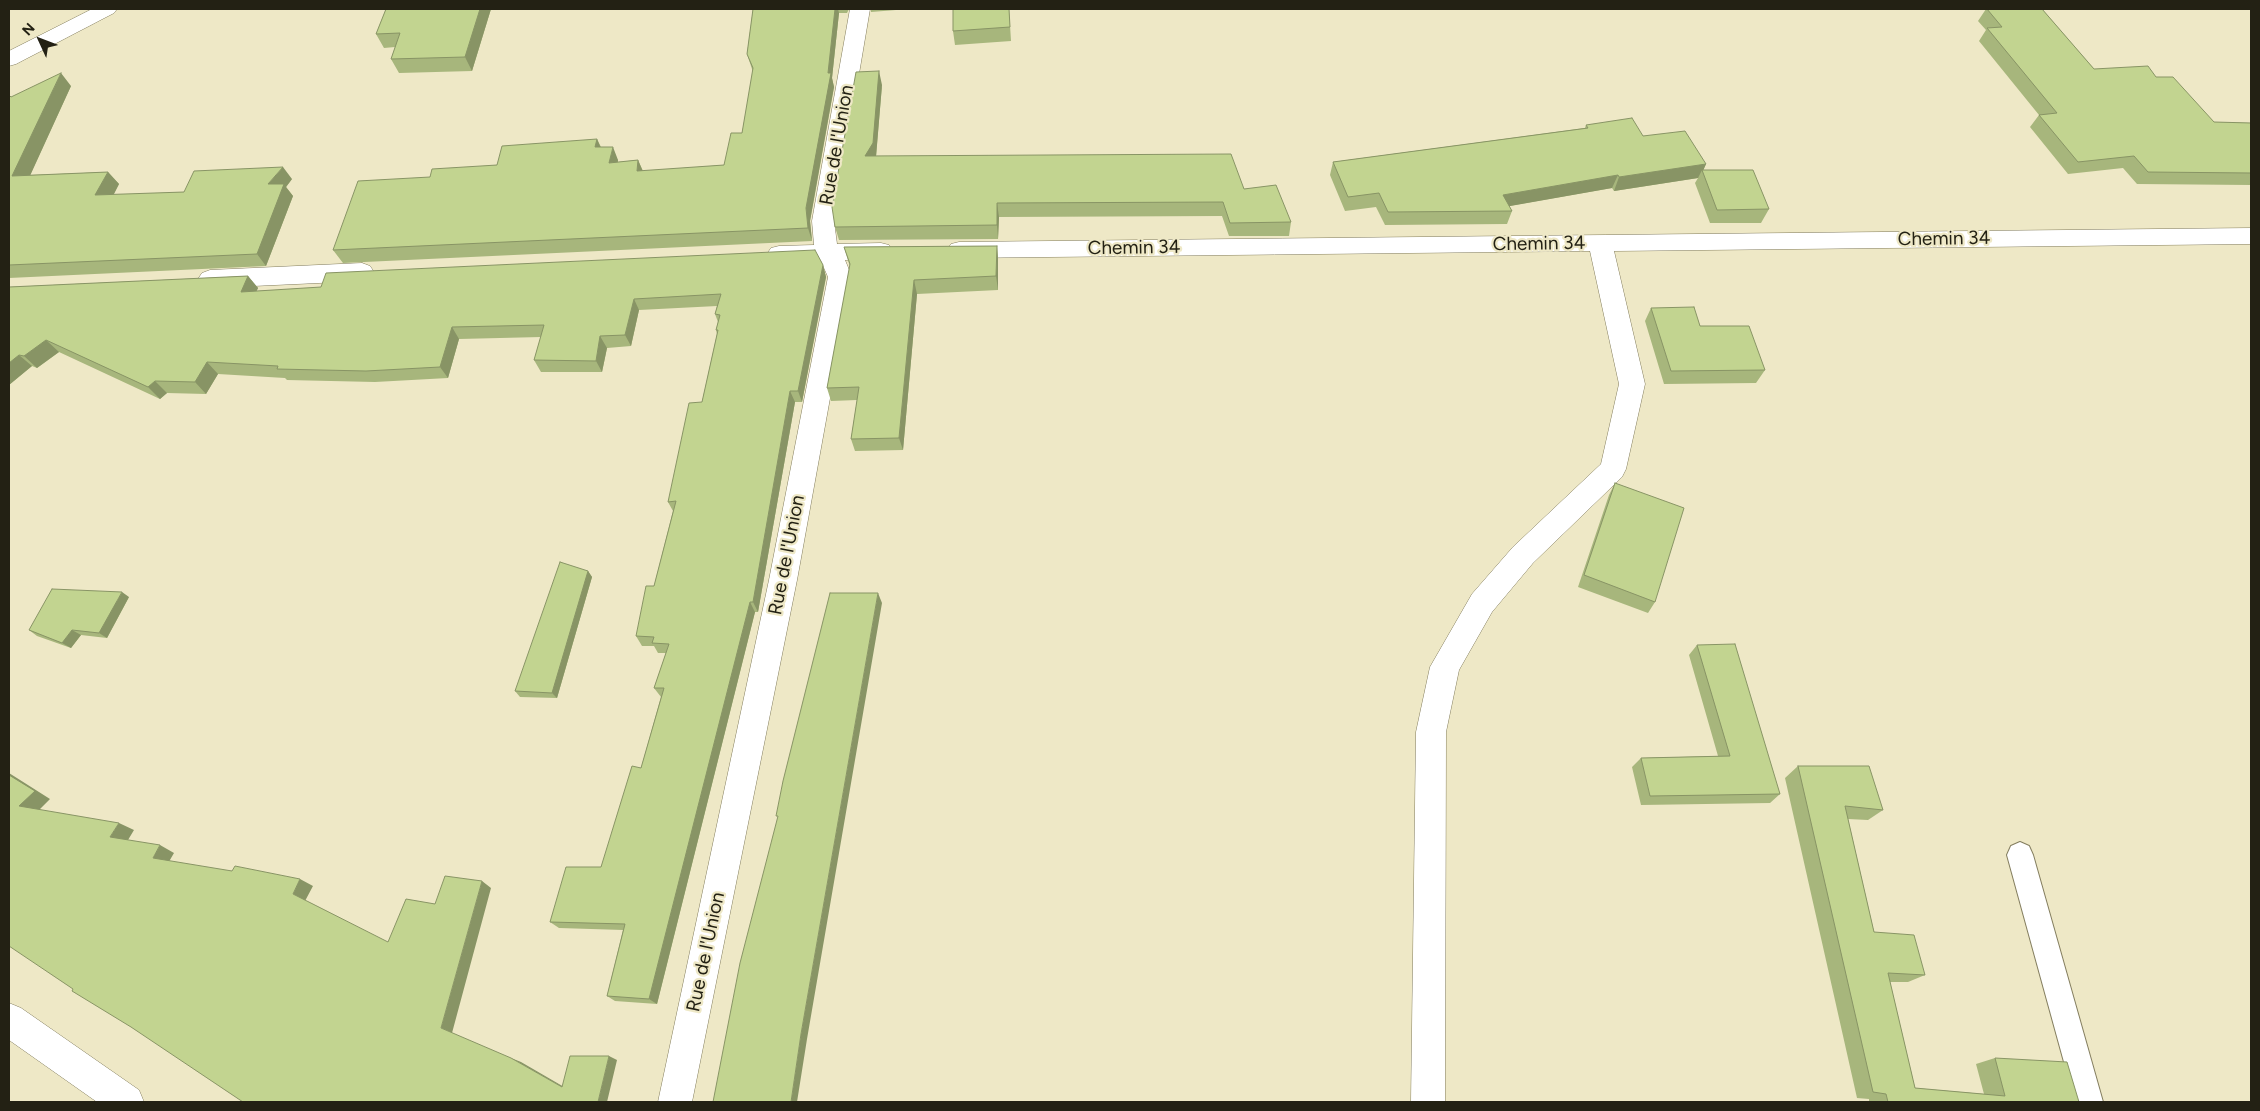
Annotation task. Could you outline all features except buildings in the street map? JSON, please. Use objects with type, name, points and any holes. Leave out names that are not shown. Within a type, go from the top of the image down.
[{"type":"street","points":[[9,59],[107,9]]},
{"type":"street","name":"Rue de l'Union","points":[[675,1102],[783,580],[840,277],[835,263],[826,251],[823,221],[860,9]]},
{"type":"street","name":"Chemin 34","points":[[935,250],[2251,236]]},
{"type":"street","points":[[1428,1102],[1431,732],[1445,667],[1482,603],[1522,555],[1613,469],[1632,384],[1600,243]]},
{"type":"street","points":[[761,255],[826,251],[906,250]]},
{"type":"street","points":[[192,280],[380,272]]},
{"type":"street","points":[[9,1020],[127,1102]]},
{"type":"lane","points":[[2020,855],[2089,1102]]}]
